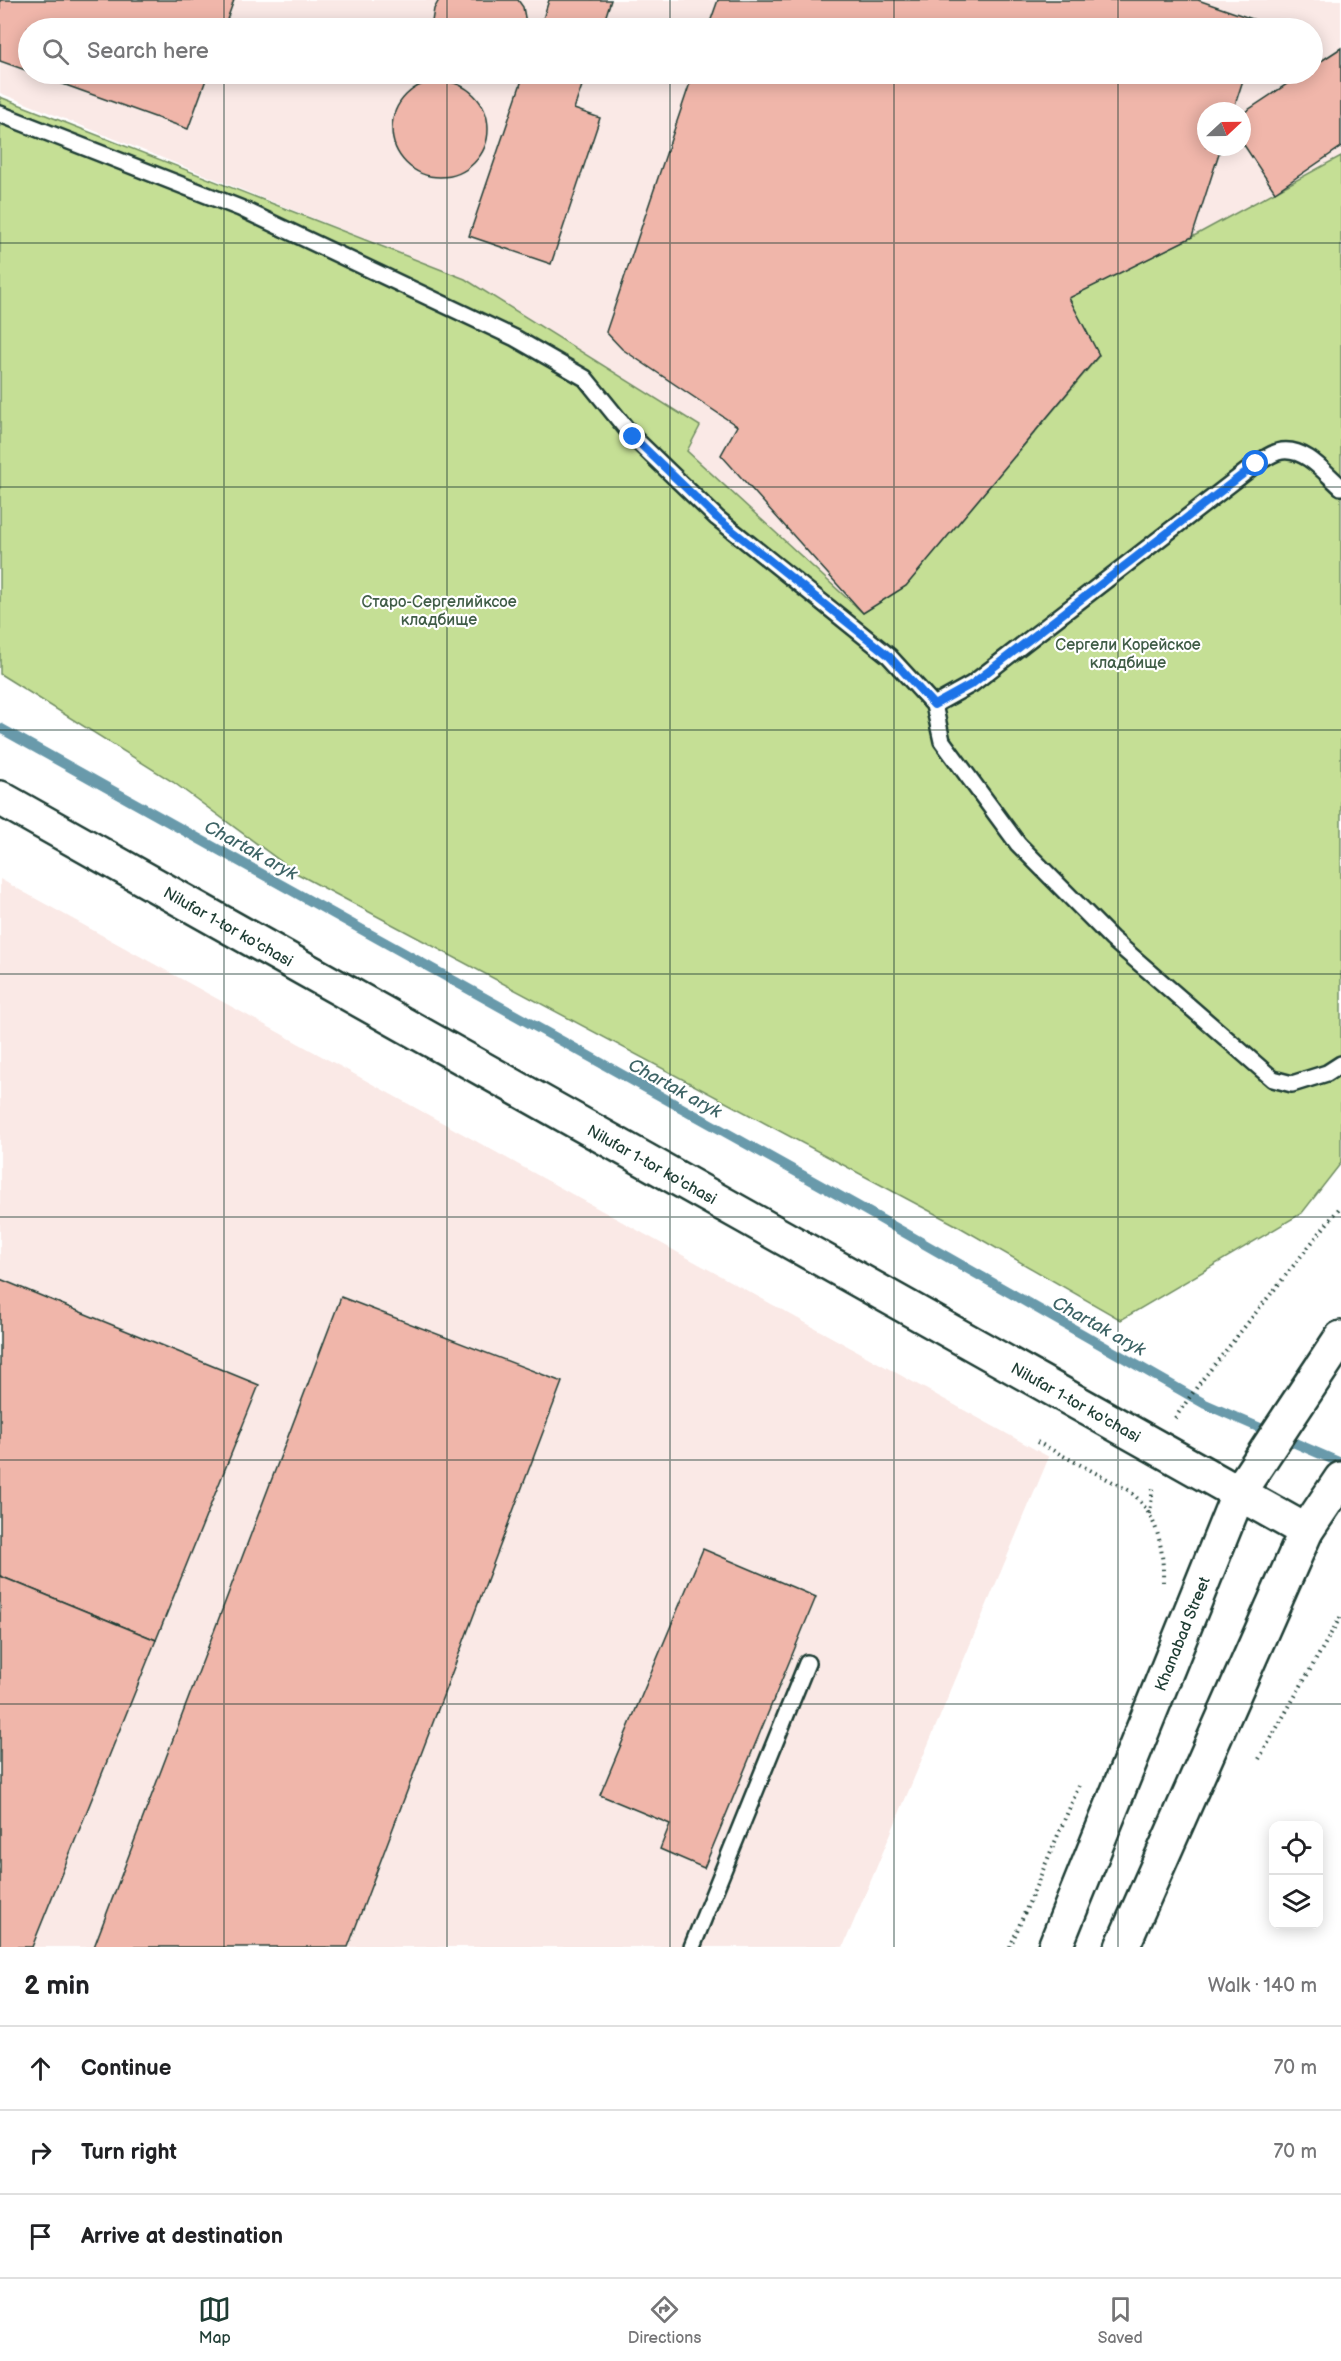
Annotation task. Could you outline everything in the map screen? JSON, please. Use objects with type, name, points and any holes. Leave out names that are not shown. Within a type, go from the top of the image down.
[{"type":"street","name":"Nilufar 1-tor ko'chasi","points":[[0,798],[1306,1531]]},
{"type":"street","name":"Khanabad Street","points":[[1055,1947],[1239,1492],[1341,1338]]},
{"type":"street","points":[[1122,1947],[1306,1531],[1341,1479]]},
{"type":"lane","points":[[0,114],[240,208],[515,338],[585,378],[633,437],[717,518],[889,656],[934,705],[942,741],[1018,844],[1112,939],[1273,1079],[1292,1084],[1327,1073],[1341,1064]]},
{"type":"lane","points":[[934,705],[972,684],[1256,464],[1269,457],[1282,451],[1309,458],[1341,487]]},
{"type":"lane","points":[[692,1947],[807,1663]]},
{"type":"path","points":[[1150,1514],[1156,1446],[1199,1384],[1341,1206]]},
{"type":"path","points":[[1037,1442],[1128,1490],[1139,1499],[1150,1514],[1159,1537],[1164,1562],[1163,1590]]},
{"type":"path","points":[[1258,1759],[1341,1616]]},
{"type":"path","points":[[1010,1947],[1080,1785]]},
{"type":"shaded area","points":[[0,0],[1341,0],[1341,156],[1192,237],[1069,297],[1099,355],[906,586],[863,613],[687,451],[700,426],[465,279],[0,93]]},
{"type":"shaded area","points":[[0,879],[1049,1457],[843,1947],[0,1947]]},
{"type":"green space","name":"Старо-Сергелийксое кладбище","points":[[0,97],[465,279],[700,426],[687,451],[863,613],[906,586],[1099,356],[1069,298],[1192,237],[1341,156],[1341,1163],[1302,1213],[1121,1320],[956,1225],[298,874],[173,782],[0,674]]},
{"type":"building","points":[[0,0],[234,0],[228,18],[18,18],[18,67],[0,61]]},
{"type":"building","points":[[439,0],[518,0],[523,7],[525,18],[433,18]]},
{"type":"building","points":[[549,0],[611,0],[605,18],[543,18]]},
{"type":"building","points":[[718,0],[1198,0],[1250,18],[712,18]]},
{"type":"building","points":[[1341,48],[1341,147],[1275,192],[1251,156],[1251,108],[1287,84],[1323,84],[1323,60]]},
{"type":"building","points":[[63,84],[204,84],[188,129]]},
{"type":"building","points":[[422,84],[458,84],[467,89],[480,102],[487,120],[485,147],[474,163],[458,174],[440,177],[422,174],[406,163],[395,147],[392,129],[395,111],[406,95]]},
{"type":"building","points":[[521,84],[583,84],[574,109],[600,118],[551,264],[469,236]]},
{"type":"building","points":[[690,84],[1242,84],[1236,102],[1197,102],[1197,156],[1218,156],[1192,237],[1069,298],[1099,355],[906,586],[863,613],[721,455],[737,426],[622,349],[606,332]]},
{"type":"building","points":[[0,1279],[259,1385],[156,1640],[0,1576]]},
{"type":"building","points":[[341,1297],[562,1382],[348,1947],[94,1947]]},
{"type":"building","points":[[703,1549],[816,1597],[704,1868],[660,1849],[670,1824],[600,1795]]},
{"type":"building","points":[[0,1576],[156,1640],[32,1947],[0,1947]]},
{"type":"waterway","name":"Chartak aryk","points":[[0,728],[856,1205],[1205,1404],[1341,1463]]},
{"type":"route","points":[[633,437],[717,518],[889,656],[934,705],[972,684],[1256,464]]},
{"type":"park label","name":"Сергели Корейское кладбище","points":[[1128,653]]}]
